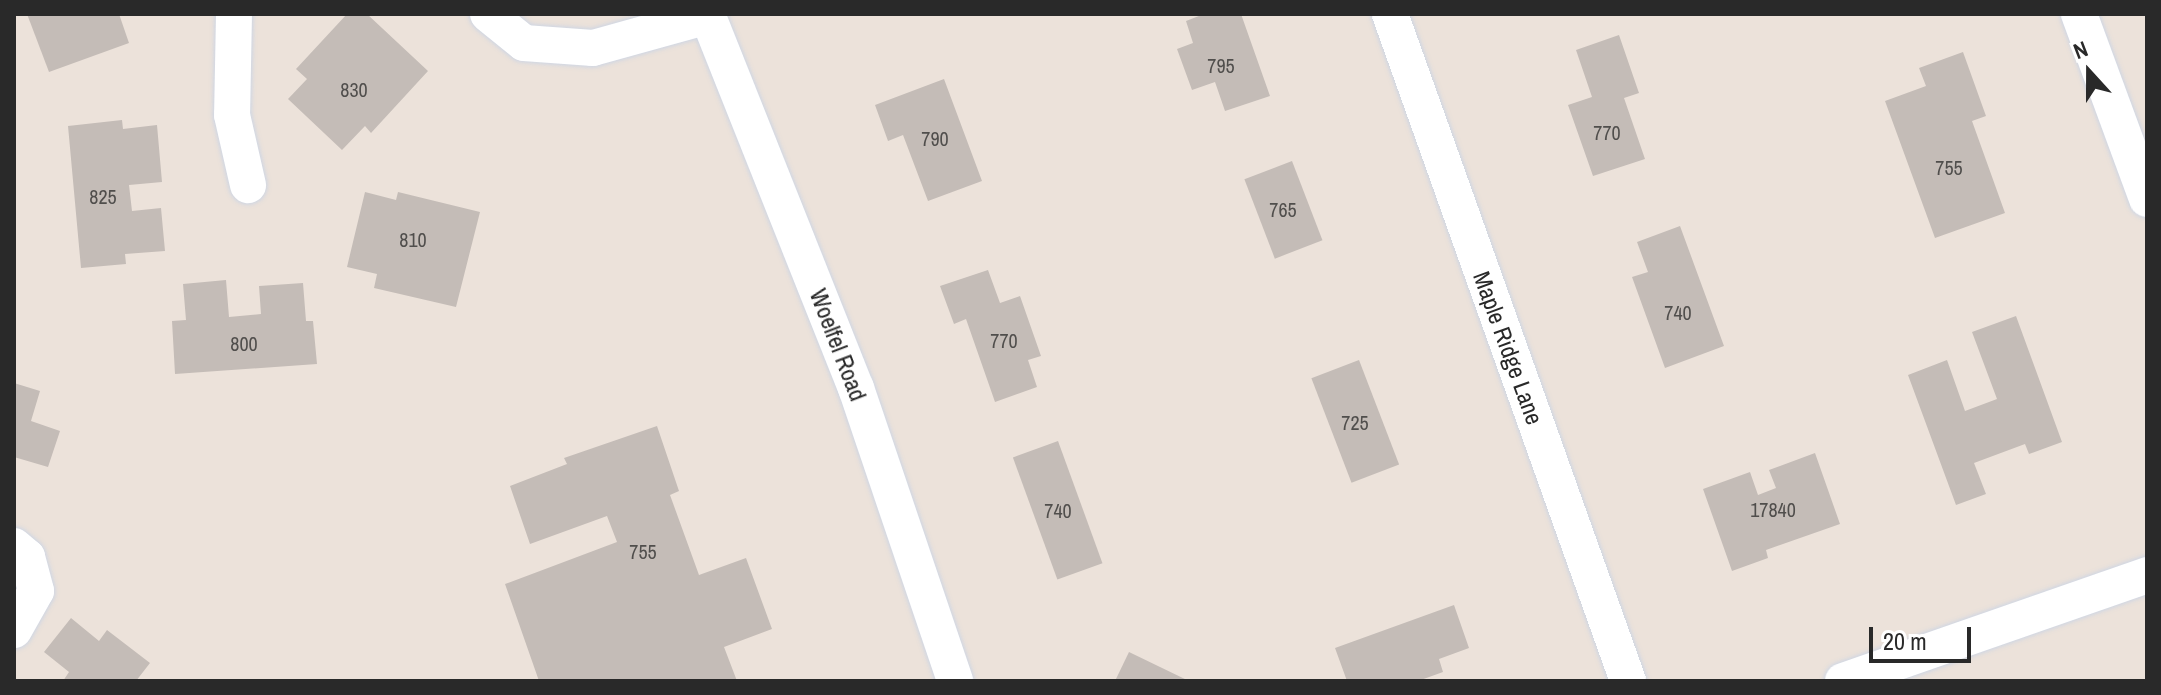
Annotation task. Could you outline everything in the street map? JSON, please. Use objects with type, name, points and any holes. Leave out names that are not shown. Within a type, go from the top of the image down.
[{"type":"street","points":[[234,14],[232,115],[248,185]]},
{"type":"street","points":[[488,14],[524,43],[593,48],[707,15]]},
{"type":"street","name":"Maple Ridge Lane","points":[[1390,14],[1628,681]]},
{"type":"street","points":[[2079,14],[2147,199]]},
{"type":"street","name":"Woelfel Road","points":[[707,15],[856,388],[955,681]]},
{"type":"street","points":[[14,546],[27,557],[36,591],[14,630]]},
{"type":"street","points":[[1843,681],[2147,575]]},
{"type":"building","points":[[27,14],[119,14],[129,43],[49,72]]},
{"type":"building","points":[[347,14],[367,14],[428,71],[371,133],[365,126],[342,150],[288,99],[307,79],[296,69]]},
{"type":"building","points":[[1204,14],[1241,14],[1270,96],[1225,111],[1215,82],[1192,90],[1177,49],[1193,43],[1186,21]]},
{"type":"building","points":[[1619,35],[1639,93],[1624,98],[1645,159],[1593,176],[1568,105],[1592,97],[1576,50]]},
{"type":"building","points":[[1963,52],[1986,116],[1972,121],[2005,213],[1935,238],[1885,101],[1926,86],[1919,68]]},
{"type":"building","points":[[944,79],[982,181],[928,201],[903,135],[888,141],[875,105]]},
{"type":"building","points":[[122,120],[123,129],[157,125],[162,182],[129,185],[132,211],[161,208],[165,251],[125,254],[126,264],[81,268],[68,126]]},
{"type":"building","points":[[1292,161],[1322,240],[1275,259],[1244,179]]},
{"type":"building","points":[[365,192],[396,200],[398,192],[480,212],[456,307],[374,288],[377,274],[347,267]]},
{"type":"building","points":[[1680,226],[1724,346],[1665,368],[1632,277],[1648,272],[1637,242]]},
{"type":"building","points":[[988,270],[1000,303],[1020,296],[1041,356],[1028,360],[1037,387],[995,402],[966,319],[954,324],[940,286]]},
{"type":"building","points":[[226,280],[229,317],[261,314],[259,286],[303,283],[306,321],[313,321],[317,364],[175,374],[172,321],[186,320],[183,284]]},
{"type":"building","points":[[2016,316],[2062,442],[2029,454],[2025,444],[1974,463],[1986,494],[1956,505],[1908,375],[1947,360],[1965,411],[1997,399],[1972,332]]},
{"type":"building","points":[[1359,360],[1399,465],[1352,483],[1311,378]]},
{"type":"building","points":[[14,383],[40,391],[31,421],[60,431],[48,467],[14,457]]},
{"type":"building","points":[[657,426],[679,491],[670,495],[699,575],[746,558],[772,629],[724,647],[737,681],[539,681],[505,584],[617,542],[607,516],[530,544],[510,486],[567,464],[564,458]]},
{"type":"building","points":[[1058,441],[1102,563],[1057,580],[1013,457]]},
{"type":"building","points":[[1815,453],[1840,524],[1766,550],[1768,558],[1732,571],[1703,489],[1750,472],[1758,495],[1776,488],[1769,470]]},
{"type":"building","points":[[1454,605],[1469,648],[1439,659],[1443,672],[1418,681],[1347,681],[1335,648]]},
{"type":"building","points":[[71,618],[99,641],[107,630],[150,663],[136,681],[63,681],[69,672],[44,652]]},
{"type":"building","points":[[1129,652],[1189,681],[1115,681]]}]
